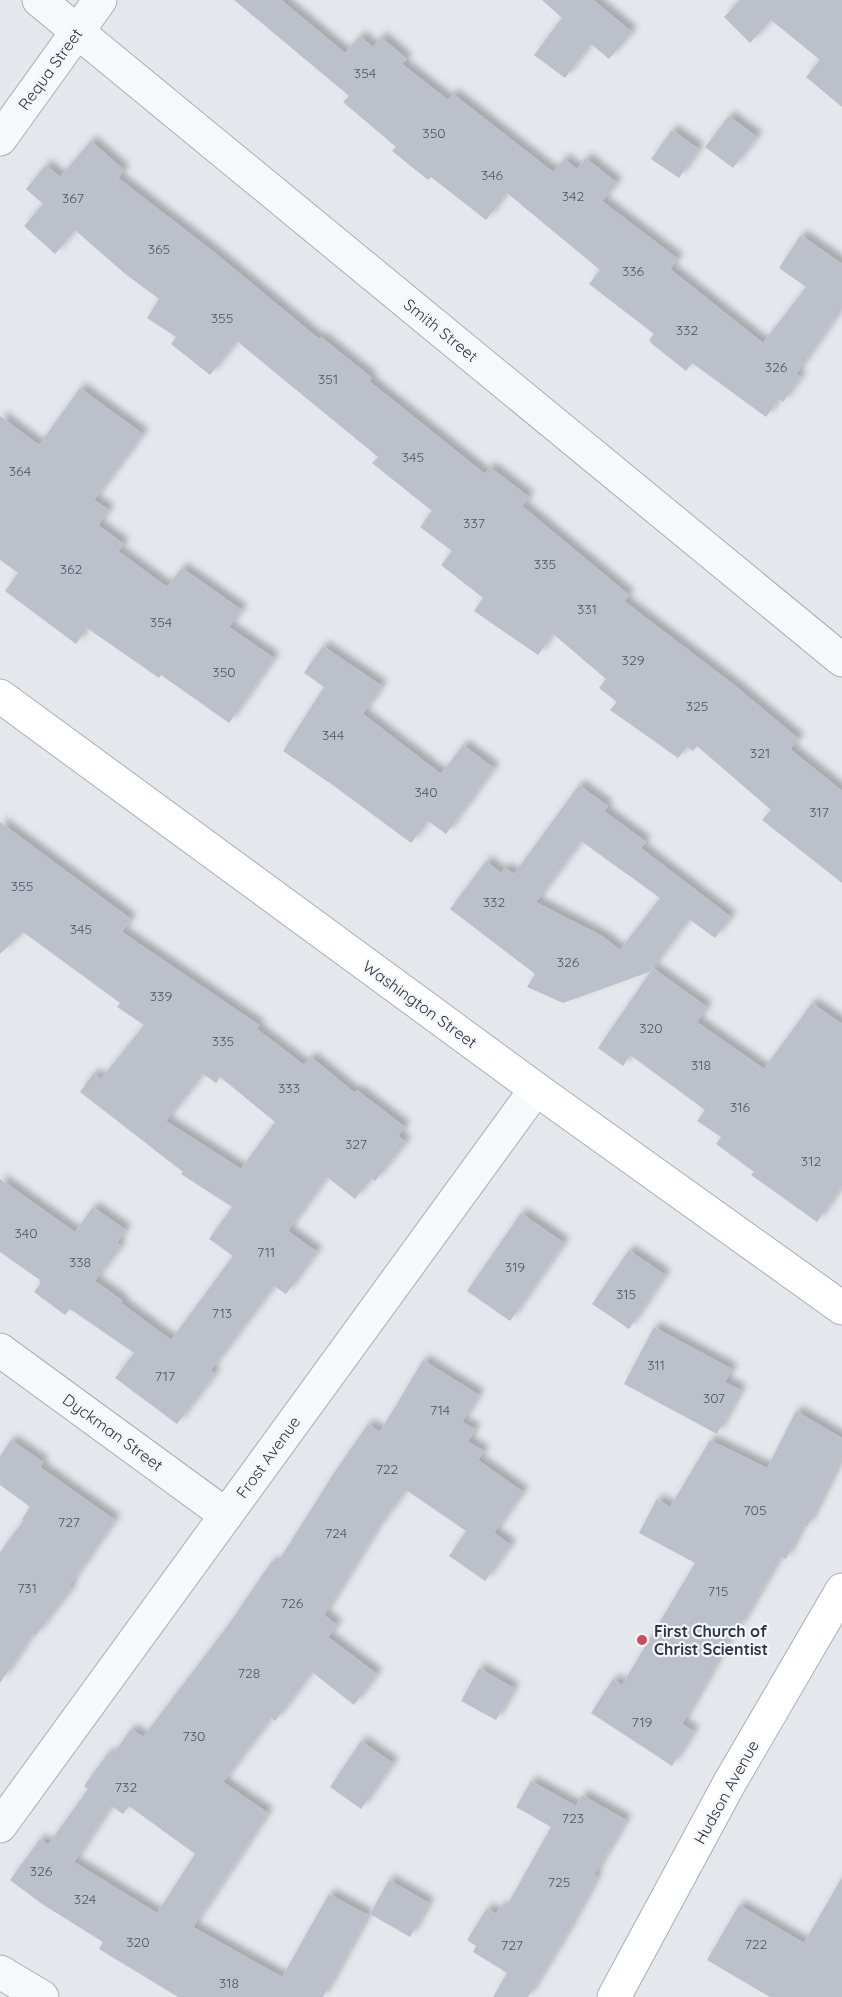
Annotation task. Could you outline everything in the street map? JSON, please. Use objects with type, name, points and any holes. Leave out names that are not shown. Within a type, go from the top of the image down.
[{"type":"street","name":"Smith Street","points":[[39,0],[842,660]]},
{"type":"street","name":"Requa Street","points":[[0,139],[100,0]]},
{"type":"street","name":"Washington Street","points":[[0,696],[536,1089],[842,1308]]},
{"type":"street","name":"Frost Avenue","points":[[0,1826],[536,1089]]},
{"type":"street","name":"Dyckman Street","points":[[0,1350],[226,1515]]},
{"type":"street","name":"Hudson Avenue","points":[[614,1997],[730,1782],[842,1590]]},
{"type":"street","points":[[0,1972],[42,1997]]},
{"type":"building","points":[[234,0],[281,0],[345,53],[360,36],[373,47],[381,37],[407,59],[402,64],[448,100],[453,94],[553,172],[564,159],[577,169],[586,158],[617,183],[602,201],[678,259],[670,269],[763,343],[806,287],[779,268],[801,235],[842,264],[842,308],[796,374],[801,377],[783,402],[779,399],[766,417],[692,363],[686,371],[652,344],[649,340],[654,334],[589,284],[600,270],[507,193],[486,220],[431,177],[428,180],[392,151],[396,147],[343,102],[349,96]]},
{"type":"building","points":[[542,0],[593,0],[632,32],[609,59],[591,44],[565,78],[534,55],[562,18]]},
{"type":"building","points":[[740,0],[842,0],[842,107],[806,77],[820,60],[771,20],[750,43],[724,17]]},
{"type":"building","points":[[729,116],[757,137],[733,168],[705,147]]},
{"type":"building","points":[[672,130],[699,149],[679,178],[651,159]]},
{"type":"building","points":[[91,141],[124,170],[118,178],[210,249],[319,339],[321,337],[372,378],[369,381],[485,474],[490,467],[529,497],[522,506],[629,595],[624,601],[738,688],[799,739],[790,749],[842,791],[842,883],[762,820],[771,810],[697,746],[693,751],[687,747],[678,758],[610,710],[617,702],[599,688],[606,679],[553,634],[538,655],[474,611],[483,598],[441,565],[452,551],[420,527],[432,511],[372,463],[378,457],[237,341],[210,375],[171,344],[176,337],[147,318],[159,299],[124,273],[75,230],[55,254],[24,226],[43,204],[26,189],[46,165],[60,177]]},
{"type":"building","points":[[80,388],[143,434],[94,500],[109,510],[98,525],[124,544],[118,551],[167,587],[182,568],[242,610],[229,627],[274,658],[229,723],[161,675],[159,678],[87,628],[76,644],[5,591],[18,573],[0,560],[0,416],[39,445]]},
{"type":"building","points":[[323,646],[382,686],[363,714],[441,774],[463,745],[494,768],[446,834],[428,821],[411,843],[283,751],[324,687],[304,673]]},
{"type":"building","points":[[579,785],[608,806],[604,811],[646,842],[641,848],[731,917],[715,938],[689,919],[649,972],[563,1003],[527,987],[535,974],[450,909],[486,861],[501,873],[505,868],[514,874]],"holes":[[[581,841],[660,898],[620,950],[602,936],[536,902]]]},
{"type":"building","points":[[0,822],[131,919],[122,932],[259,1025],[257,1029],[304,1065],[311,1057],[355,1093],[357,1090],[405,1127],[398,1136],[406,1142],[375,1181],[371,1178],[355,1199],[327,1177],[288,1231],[317,1252],[286,1294],[274,1286],[211,1370],[215,1374],[177,1424],[115,1378],[134,1353],[70,1309],[65,1315],[34,1292],[41,1283],[40,1280],[0,1252],[0,1179],[75,1232],[93,1207],[126,1230],[117,1243],[121,1246],[95,1281],[171,1340],[233,1256],[209,1239],[232,1207],[181,1174],[183,1172],[80,1092],[93,1074],[101,1079],[144,1025],[117,1007],[120,1003],[23,932],[0,954]],"holes":[[[203,1074],[216,1083],[220,1077],[275,1122],[241,1169],[166,1121]]]},
{"type":"building","points":[[653,968],[707,1007],[697,1022],[764,1069],[812,1003],[842,1024],[842,1186],[817,1222],[751,1175],[754,1172],[716,1144],[721,1137],[697,1121],[705,1110],[630,1055],[623,1066],[598,1048]]},
{"type":"building","points":[[521,1213],[564,1243],[510,1321],[467,1291]]},
{"type":"building","points":[[629,1250],[665,1275],[629,1329],[592,1304]]},
{"type":"building","points":[[654,1327],[732,1369],[725,1382],[741,1390],[717,1434],[624,1384]]},
{"type":"building","points":[[423,1360],[479,1395],[462,1422],[475,1429],[468,1442],[484,1451],[478,1460],[523,1492],[494,1533],[511,1545],[485,1581],[449,1556],[466,1531],[406,1490],[378,1527],[324,1615],[337,1625],[328,1637],[377,1674],[354,1705],[312,1672],[275,1721],[271,1718],[223,1782],[268,1813],[193,1927],[282,1977],[329,1894],[368,1915],[323,1997],[178,1997],[99,1949],[103,1942],[42,1904],[10,1880],[40,1839],[48,1845],[88,1789],[84,1786],[108,1753],[112,1756],[131,1729],[143,1737],[226,1628],[272,1561],[276,1565],[368,1424],[380,1432]],"holes":[[[111,1806],[123,1814],[129,1806],[195,1854],[157,1913],[74,1862]]]},
{"type":"building","points":[[796,1411],[842,1438],[842,1457],[807,1527],[803,1525],[786,1559],[780,1557],[739,1628],[737,1626],[682,1724],[694,1731],[672,1766],[591,1713],[613,1679],[622,1685],[695,1563],[639,1533],[657,1499],[670,1507],[710,1440],[767,1468]]},
{"type":"building","points":[[11,1440],[43,1462],[40,1467],[115,1520],[69,1586],[72,1588],[35,1636],[33,1634],[0,1683],[0,1552],[24,1520],[22,1519],[30,1507],[0,1485],[0,1456]]},
{"type":"building","points":[[479,1668],[514,1688],[496,1720],[461,1701]]},
{"type":"building","points":[[361,1741],[393,1763],[361,1809],[330,1787]]},
{"type":"building","points":[[531,1781],[576,1806],[582,1795],[626,1820],[594,1875],[597,1877],[568,1931],[528,1997],[493,1997],[507,1973],[473,1952],[476,1946],[467,1940],[487,1908],[496,1914],[501,1906],[505,1909],[551,1827],[516,1807]]},
{"type":"building","points":[[842,1877],[842,1997],[770,1997],[707,1960],[739,1905],[804,1943]]},
{"type":"building","points":[[389,1880],[429,1903],[410,1937],[370,1914]]},
{"type":"place","name":"First Church of Christ Scientist","points":[[642,1640]]}]
